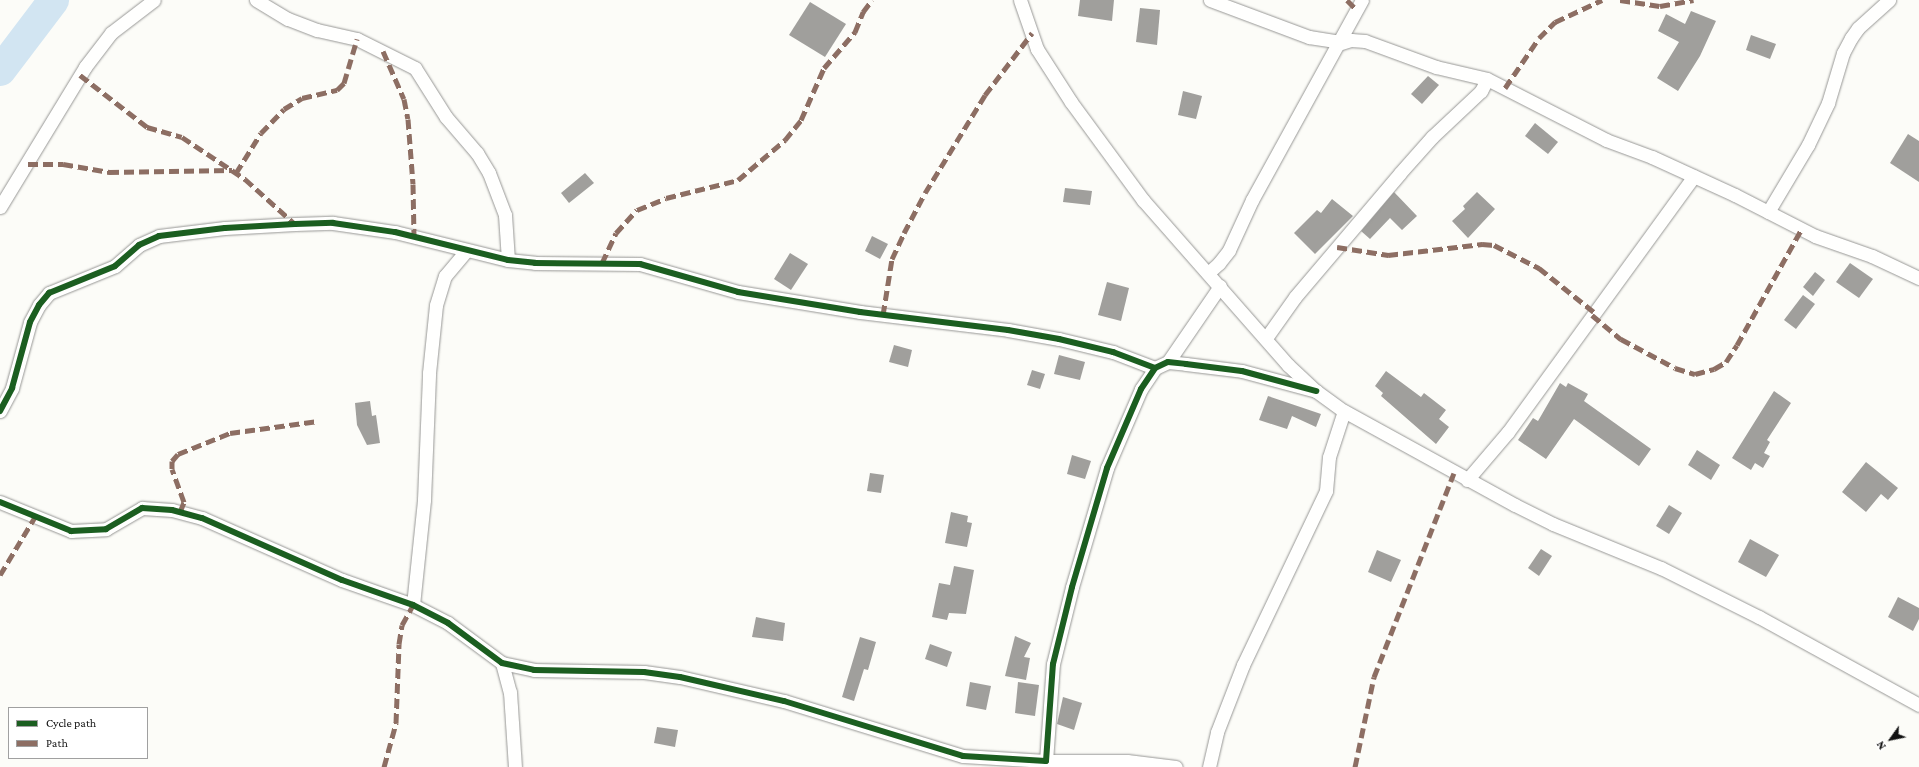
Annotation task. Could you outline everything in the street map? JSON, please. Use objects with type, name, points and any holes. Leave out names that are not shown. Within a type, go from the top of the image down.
[{"type":"street","points":[[0,207],[85,67],[111,33],[154,0]]},
{"type":"street","points":[[256,0],[288,19],[317,30],[357,39],[415,68],[446,117],[477,153],[489,173],[505,215],[508,260]]},
{"type":"street","points":[[1020,0],[1037,50],[1076,109],[1143,200],[1266,338],[1288,365],[1316,391],[1344,411],[1467,480],[1553,524],[1689,582],[1759,617],[1919,705]]},
{"type":"street","points":[[1210,0],[1309,36],[1339,43],[1351,40],[1365,41],[1436,67],[1487,79],[1606,140],[1694,176],[1815,236],[1872,256],[1919,278]]},
{"type":"street","points":[[1208,273],[1219,263],[1229,250],[1252,200],[1362,0]]},
{"type":"street","points":[[1768,212],[1794,171],[1825,110],[1843,53],[1851,38],[1858,28],[1889,0]]},
{"type":"street","points":[[1266,338],[1296,296],[1400,172],[1432,137],[1481,91],[1487,79]]},
{"type":"street","points":[[1467,480],[1508,432],[1694,176]]},
{"type":"street","points":[[0,411],[12,388],[30,322],[39,305],[49,293],[114,266],[139,245],[159,236],[225,228],[333,224],[395,232],[466,251],[508,260],[535,263],[640,264],[738,292],[860,312],[1008,330],[1059,340],[1113,352],[1155,368]]},
{"type":"street","points":[[413,605],[424,500],[429,373],[436,305],[445,276],[466,251]]},
{"type":"street","points":[[1044,764],[1054,664],[1074,579],[1107,468],[1140,389],[1155,368],[1168,362],[1220,286]]},
{"type":"street","points":[[1168,362],[1242,371],[1316,391]]},
{"type":"street","points":[[1209,767],[1217,732],[1243,665],[1326,491],[1329,457],[1344,411]]},
{"type":"street","points":[[0,502],[71,531],[106,529],[142,508],[172,510],[237,532],[342,580],[413,605],[448,623],[502,663],[534,670],[644,672],[680,677],[784,701],[963,756],[1044,764],[1126,761],[1176,767]]},
{"type":"street","points":[[502,663],[510,692],[515,767]]},
{"type":"building","points":[[1080,0],[1114,0],[1112,21],[1078,16]]},
{"type":"building","points":[[810,2],[846,24],[825,57],[789,35]]},
{"type":"building","points":[[1140,8],[1160,10],[1157,45],[1136,42]]},
{"type":"building","points":[[1691,11],[1716,21],[1700,56],[1678,91],[1657,78],[1679,42],[1658,31],[1666,14],[1685,24]]},
{"type":"building","points":[[1751,35],[1776,44],[1770,59],[1746,50]]},
{"type":"building","points":[[1428,76],[1439,85],[1422,104],[1411,94]]},
{"type":"building","points":[[1183,91],[1202,96],[1196,119],[1178,115]]},
{"type":"building","points":[[1535,123],[1558,142],[1548,154],[1525,136]]},
{"type":"building","points":[[1908,134],[1919,141],[1919,182],[1890,163]]},
{"type":"building","points":[[585,173],[594,183],[569,203],[561,193]]},
{"type":"building","points":[[1065,188],[1092,191],[1090,205],[1063,202]]},
{"type":"building","points":[[1394,192],[1417,216],[1402,230],[1390,218],[1370,239],[1361,231]]},
{"type":"building","points":[[1477,192],[1495,209],[1468,238],[1452,221],[1465,209],[1463,206]]},
{"type":"building","points":[[1332,199],[1353,216],[1315,254],[1294,233],[1317,210],[1321,213]]},
{"type":"building","points":[[872,236],[888,244],[880,259],[865,251]]},
{"type":"building","points":[[790,253],[808,264],[791,290],[774,279]]},
{"type":"building","points":[[1850,263],[1873,279],[1859,298],[1836,282]]},
{"type":"building","points":[[1815,272],[1825,280],[1813,296],[1803,287]]},
{"type":"building","points":[[1107,282],[1129,288],[1121,321],[1098,315]]},
{"type":"building","points":[[1803,295],[1815,304],[1796,329],[1784,320]]},
{"type":"building","points":[[894,345],[912,350],[908,367],[889,362]]},
{"type":"building","points":[[1059,355],[1085,362],[1080,380],[1054,374]]},
{"type":"building","points":[[1032,370],[1045,374],[1040,389],[1027,385]]},
{"type":"building","points":[[1386,371],[1421,397],[1424,393],[1446,410],[1439,419],[1449,427],[1436,444],[1381,396],[1383,393],[1375,386]]},
{"type":"building","points":[[1560,383],[1566,387],[1568,383],[1588,394],[1584,401],[1651,449],[1639,466],[1574,419],[1546,459],[1518,440],[1533,418],[1538,421]]},
{"type":"building","points":[[1774,391],[1791,403],[1767,440],[1770,442],[1764,453],[1770,456],[1763,468],[1755,463],[1751,470],[1732,458]]},
{"type":"building","points":[[1268,396],[1321,414],[1316,427],[1292,416],[1287,429],[1259,420]]},
{"type":"building","points":[[370,401],[372,416],[376,415],[380,443],[367,445],[357,425],[355,403]]},
{"type":"building","points":[[1697,450],[1720,465],[1711,480],[1688,465]]},
{"type":"building","points":[[1072,455],[1091,461],[1085,479],[1067,474]]},
{"type":"building","points":[[1866,462],[1898,488],[1888,500],[1881,494],[1866,512],[1842,492]]},
{"type":"building","points":[[870,473],[884,475],[881,493],[867,491]]},
{"type":"building","points":[[1669,505],[1682,513],[1669,534],[1656,526]]},
{"type":"building","points":[[951,512],[968,516],[967,522],[972,523],[967,547],[945,543]]},
{"type":"building","points":[[1750,539],[1779,555],[1766,577],[1738,562]]},
{"type":"building","points":[[1541,549],[1552,556],[1539,576],[1528,568]]},
{"type":"building","points":[[1377,550],[1401,560],[1391,582],[1368,572]]},
{"type":"building","points":[[954,566],[974,570],[966,614],[949,613],[947,620],[932,617],[939,583],[950,585]]},
{"type":"building","points":[[1898,597],[1919,608],[1919,619],[1913,631],[1888,617]]},
{"type":"building","points":[[756,617],[785,623],[783,641],[752,637]]},
{"type":"building","points":[[1015,636],[1031,643],[1024,657],[1030,658],[1026,680],[1005,676]]},
{"type":"building","points":[[860,637],[876,642],[868,670],[864,669],[854,701],[842,697]]},
{"type":"building","points":[[930,644],[952,652],[947,667],[925,659]]},
{"type":"building","points":[[970,682],[991,686],[986,710],[966,706]]},
{"type":"building","points":[[1018,682],[1039,685],[1035,716],[1015,713]]},
{"type":"building","points":[[1063,697],[1082,703],[1074,730],[1057,724]]},
{"type":"building","points":[[657,727],[678,730],[675,747],[654,743]]},
{"type":"waterway","points":[[0,70],[53,0]]},
{"type":"marked path","points":[[602,263],[616,233],[637,210],[666,198],[738,180],[785,140],[801,120],[824,68],[855,32],[863,12],[872,0]]},
{"type":"marked path","points":[[1347,0],[1357,10]]},
{"type":"marked path","points":[[1505,88],[1539,38],[1555,22],[1602,0]]},
{"type":"marked path","points":[[1620,0],[1660,6],[1693,0]]},
{"type":"marked path","points":[[883,315],[892,259],[925,193],[985,95],[1032,33]]},
{"type":"marked path","points":[[236,173],[261,133],[284,109],[302,98],[337,90],[344,83],[357,39]]},
{"type":"marked path","points":[[383,51],[404,99],[408,119],[413,184],[414,237]]},
{"type":"marked path","points":[[80,75],[147,127],[182,137],[245,179],[295,224]]},
{"type":"marked path","points":[[28,164],[63,164],[109,172],[232,170]]},
{"type":"marked path","points":[[1592,315],[1621,339],[1675,368],[1695,374],[1714,369],[1726,362],[1737,345],[1801,230]]},
{"type":"marked path","points":[[1337,247],[1388,255],[1482,244],[1494,245],[1539,268],[1594,312]]},
{"type":"marked path","points":[[180,512],[184,502],[172,469],[172,461],[178,454],[230,433],[318,421]]},
{"type":"marked path","points":[[1355,767],[1374,677],[1454,473]]},
{"type":"marked path","points":[[0,575],[35,517]]},
{"type":"marked path","points":[[384,767],[396,723],[399,644],[402,625],[413,605]]},
{"type":"cycle path","points":[[0,411],[12,388],[30,322],[39,305],[49,293],[115,266],[139,245],[159,236],[225,228],[295,224],[333,223],[395,232],[508,260],[535,263],[640,264],[738,292],[860,312],[1008,330],[1059,339],[1113,352],[1155,368]]},
{"type":"cycle path","points":[[0,502],[71,531],[106,529],[142,508],[172,510],[202,518],[342,580],[413,605],[448,623],[502,663],[534,670],[644,672],[680,677],[784,701],[963,756],[1046,761],[1053,664],[1072,587],[1107,468],[1141,389],[1155,368],[1168,362],[1242,371],[1316,391]]}]
